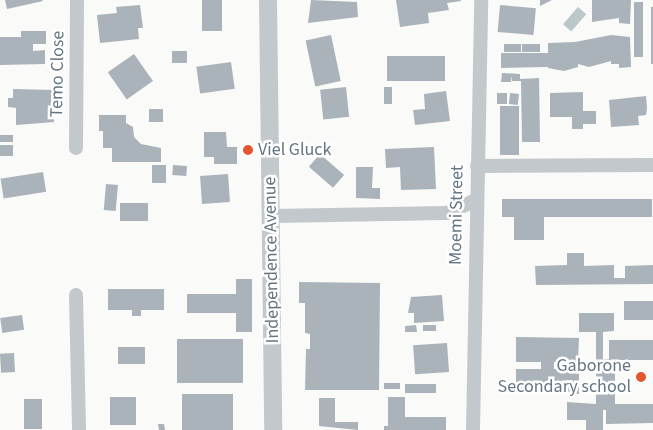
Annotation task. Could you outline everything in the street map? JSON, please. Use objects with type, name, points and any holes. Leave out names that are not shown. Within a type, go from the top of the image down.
[{"type":"street","name":"Temo Close","points":[[76,148],[77,0]]},
{"type":"street","name":"Independence Avenue","points":[[268,0],[273,430]]},
{"type":"street","name":"Moemi Street","points":[[474,430],[476,200],[481,0]]},
{"type":"street","points":[[477,166],[653,165]]},
{"type":"street","points":[[272,216],[447,213],[476,200]]},
{"type":"street","points":[[76,295],[79,430]]},
{"type":"shaded area","points":[[578,7],[586,14],[571,32],[563,24]]},
{"type":"building","points":[[5,0],[42,0],[43,1],[7,9]]},
{"type":"building","points":[[202,0],[222,0],[222,31],[202,31]]},
{"type":"building","points":[[311,0],[357,2],[358,17],[308,23]]},
{"type":"building","points":[[396,0],[461,1],[447,3],[449,10],[428,13],[429,23],[400,27]]},
{"type":"building","points":[[540,0],[552,0],[540,6]]},
{"type":"building","points":[[592,0],[631,0],[630,24],[619,23],[619,18],[592,22]]},
{"type":"building","points":[[634,2],[643,2],[643,57],[634,57]]},
{"type":"building","points":[[140,5],[143,28],[138,28],[139,39],[100,43],[97,15],[117,13],[116,7]]},
{"type":"building","points":[[500,5],[536,8],[534,35],[498,32]]},
{"type":"building","points":[[651,7],[653,7],[653,64],[651,64]]},
{"type":"building","points":[[21,31],[46,31],[46,44],[33,44],[33,51],[45,50],[45,64],[0,65],[0,37],[21,37]]},
{"type":"building","points":[[331,35],[341,81],[315,86],[306,40]]},
{"type":"building","points":[[611,35],[630,37],[631,67],[619,68],[619,64],[611,64],[611,61],[589,67],[578,64],[578,67],[564,71],[548,67],[501,68],[501,53],[548,53],[548,43],[575,42]]},
{"type":"building","points":[[504,44],[521,44],[521,52],[504,52]]},
{"type":"building","points":[[522,44],[540,44],[540,52],[522,52]]},
{"type":"building","points":[[172,51],[187,51],[187,63],[172,63]]},
{"type":"building","points":[[134,54],[153,81],[127,99],[108,72]]},
{"type":"building","points":[[387,56],[445,56],[445,81],[387,81]]},
{"type":"building","points":[[231,62],[235,89],[200,94],[196,67]]},
{"type":"building","points":[[502,73],[520,74],[520,79],[539,78],[540,142],[522,142],[521,81],[512,81],[511,76],[511,82],[501,82]]},
{"type":"building","points":[[346,87],[349,117],[323,120],[320,90]]},
{"type":"building","points":[[384,87],[392,87],[392,104],[384,104]]},
{"type":"building","points":[[13,89],[54,90],[54,122],[16,125],[16,108],[8,107],[8,98],[13,98]]},
{"type":"building","points":[[446,91],[450,121],[415,125],[413,110],[425,109],[424,94]]},
{"type":"building","points":[[583,92],[583,111],[596,111],[596,124],[583,124],[583,129],[572,129],[572,117],[550,117],[550,93]]},
{"type":"building","points":[[497,93],[507,93],[507,104],[497,104]]},
{"type":"building","points":[[510,93],[519,94],[518,105],[509,104]]},
{"type":"building","points":[[646,96],[646,115],[638,116],[639,125],[611,127],[609,100]]},
{"type":"building","points":[[500,106],[519,106],[519,155],[500,155]]},
{"type":"building","points":[[149,109],[163,109],[163,122],[149,122]]},
{"type":"building","points":[[99,115],[126,115],[126,123],[133,127],[134,137],[141,144],[161,148],[161,162],[112,162],[112,148],[103,148],[103,131],[99,131]]},
{"type":"building","points":[[204,132],[226,132],[227,147],[237,147],[237,164],[214,164],[214,157],[204,157]]},
{"type":"building","points":[[0,135],[13,135],[13,142],[0,142]]},
{"type":"building","points":[[0,145],[13,145],[13,156],[0,156]]},
{"type":"building","points":[[434,147],[436,189],[401,190],[400,167],[386,168],[385,149]]},
{"type":"building","points":[[320,154],[344,175],[333,188],[309,167]]},
{"type":"building","points":[[152,165],[166,165],[166,183],[152,183]]},
{"type":"building","points":[[173,165],[187,166],[186,176],[172,175]]},
{"type":"building","points":[[356,167],[373,167],[372,188],[380,188],[380,199],[356,198]]},
{"type":"building","points":[[43,172],[46,192],[4,198],[1,179]]},
{"type":"building","points":[[228,174],[230,202],[202,204],[200,176]]},
{"type":"building","points":[[106,184],[118,185],[116,211],[104,210]]},
{"type":"building","points":[[502,199],[652,199],[652,217],[544,217],[544,240],[514,240],[514,217],[502,217]]},
{"type":"building","points":[[120,203],[148,203],[148,221],[120,221]]},
{"type":"building","points":[[567,253],[584,253],[584,266],[614,265],[614,278],[625,278],[625,266],[653,265],[653,284],[536,285],[535,266],[567,265]]},
{"type":"building","points":[[236,279],[252,279],[252,332],[236,332],[236,313],[187,313],[187,294],[236,294]]},
{"type":"building","points":[[299,282],[380,283],[379,390],[305,390],[306,349],[310,349],[310,334],[305,333],[305,303],[299,303]]},
{"type":"building","points":[[108,289],[164,289],[164,310],[141,310],[141,316],[132,316],[132,310],[108,310]]},
{"type":"building","points":[[442,295],[444,321],[414,323],[414,313],[408,313],[411,297]]},
{"type":"building","points":[[624,301],[653,301],[653,320],[624,320]]},
{"type":"building","points":[[579,313],[614,313],[614,331],[603,332],[603,359],[609,359],[609,340],[653,340],[653,360],[615,360],[615,404],[653,404],[653,423],[606,424],[606,410],[603,410],[603,430],[586,430],[586,420],[567,420],[567,402],[596,404],[596,332],[579,332]]},
{"type":"building","points":[[22,315],[24,330],[2,333],[0,318]]},
{"type":"building","points":[[416,325],[417,332],[405,332],[405,326]]},
{"type":"building","points":[[423,325],[436,325],[436,331],[423,331]]},
{"type":"building","points":[[516,337],[579,338],[578,362],[554,362],[554,369],[579,369],[579,394],[516,393],[516,369],[541,369],[541,362],[516,362]]},
{"type":"building","points":[[177,339],[243,339],[243,383],[177,383]]},
{"type":"building","points":[[447,343],[449,372],[415,374],[413,345]]},
{"type":"building","points":[[118,347],[145,347],[145,364],[118,364]]},
{"type":"building","points":[[14,353],[15,372],[1,373],[0,354]]},
{"type":"building","points":[[384,383],[400,383],[400,389],[384,389]]},
{"type":"building","points":[[405,384],[436,384],[436,393],[405,393]]},
{"type":"building","points":[[182,394],[233,394],[233,430],[182,430]]},
{"type":"building","points":[[110,397],[136,397],[136,425],[110,425]]},
{"type":"building","points":[[388,397],[405,397],[405,417],[446,417],[446,430],[384,430],[384,426],[388,426]]},
{"type":"building","points":[[319,398],[335,398],[335,422],[358,422],[358,430],[319,426]]},
{"type":"building","points":[[24,399],[42,399],[42,429],[24,429]]},
{"type":"building","points":[[158,424],[164,424],[165,430],[159,430]]},
{"type":"place","name":"Viel Gluck","points":[[248,150]]},
{"type":"place","name":"Gaborone Secondary school","points":[[641,377]]}]
